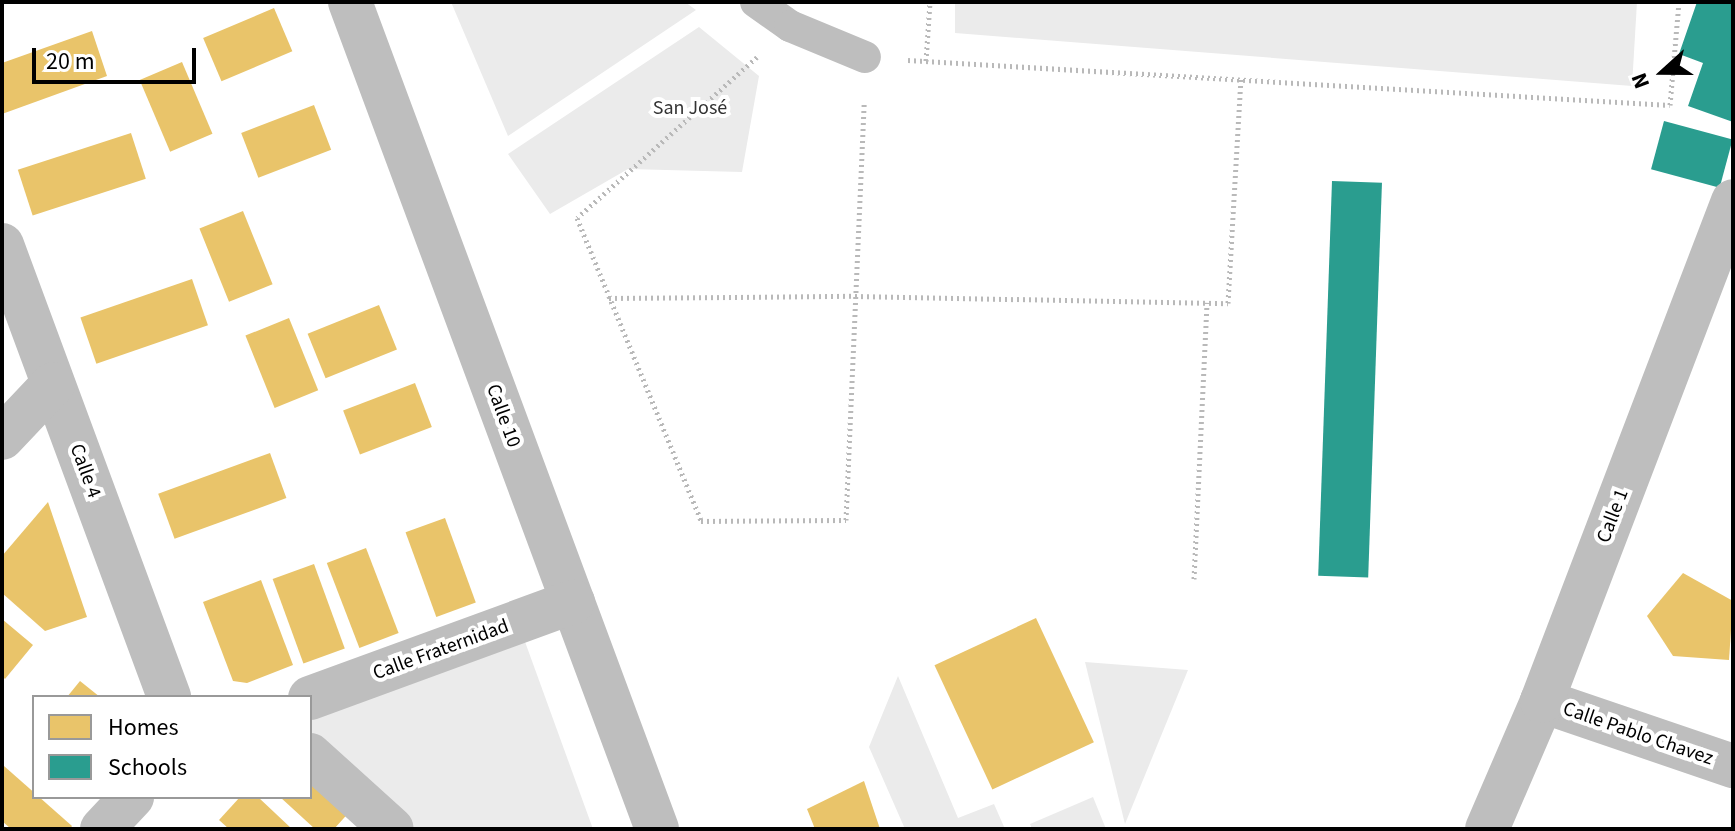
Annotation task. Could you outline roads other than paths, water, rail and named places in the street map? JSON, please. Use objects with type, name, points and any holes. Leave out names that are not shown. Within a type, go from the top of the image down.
[{"type":"street","name":"Calle 10","points":[[350,2],[657,829]]},
{"type":"street","name":"Calle 1","points":[[1487,829],[1542,701],[1733,201]]},
{"type":"street","name":"Calle 4","points":[[2,245],[168,695]]},
{"type":"street","points":[[2,438],[53,384]]},
{"type":"street","name":"Calle Fraternidad","points":[[312,697],[573,602]]},
{"type":"street","name":"Calle Pablo Chavez","points":[[1542,701],[1733,766]]},
{"type":"street","points":[[312,757],[392,829]]},
{"type":"street","points":[[102,829],[130,799]]},
{"type":"lane","points":[[756,2],[790,26],[865,57]]},
{"type":"park label","name":"San José","points":[[690,108]]}]
